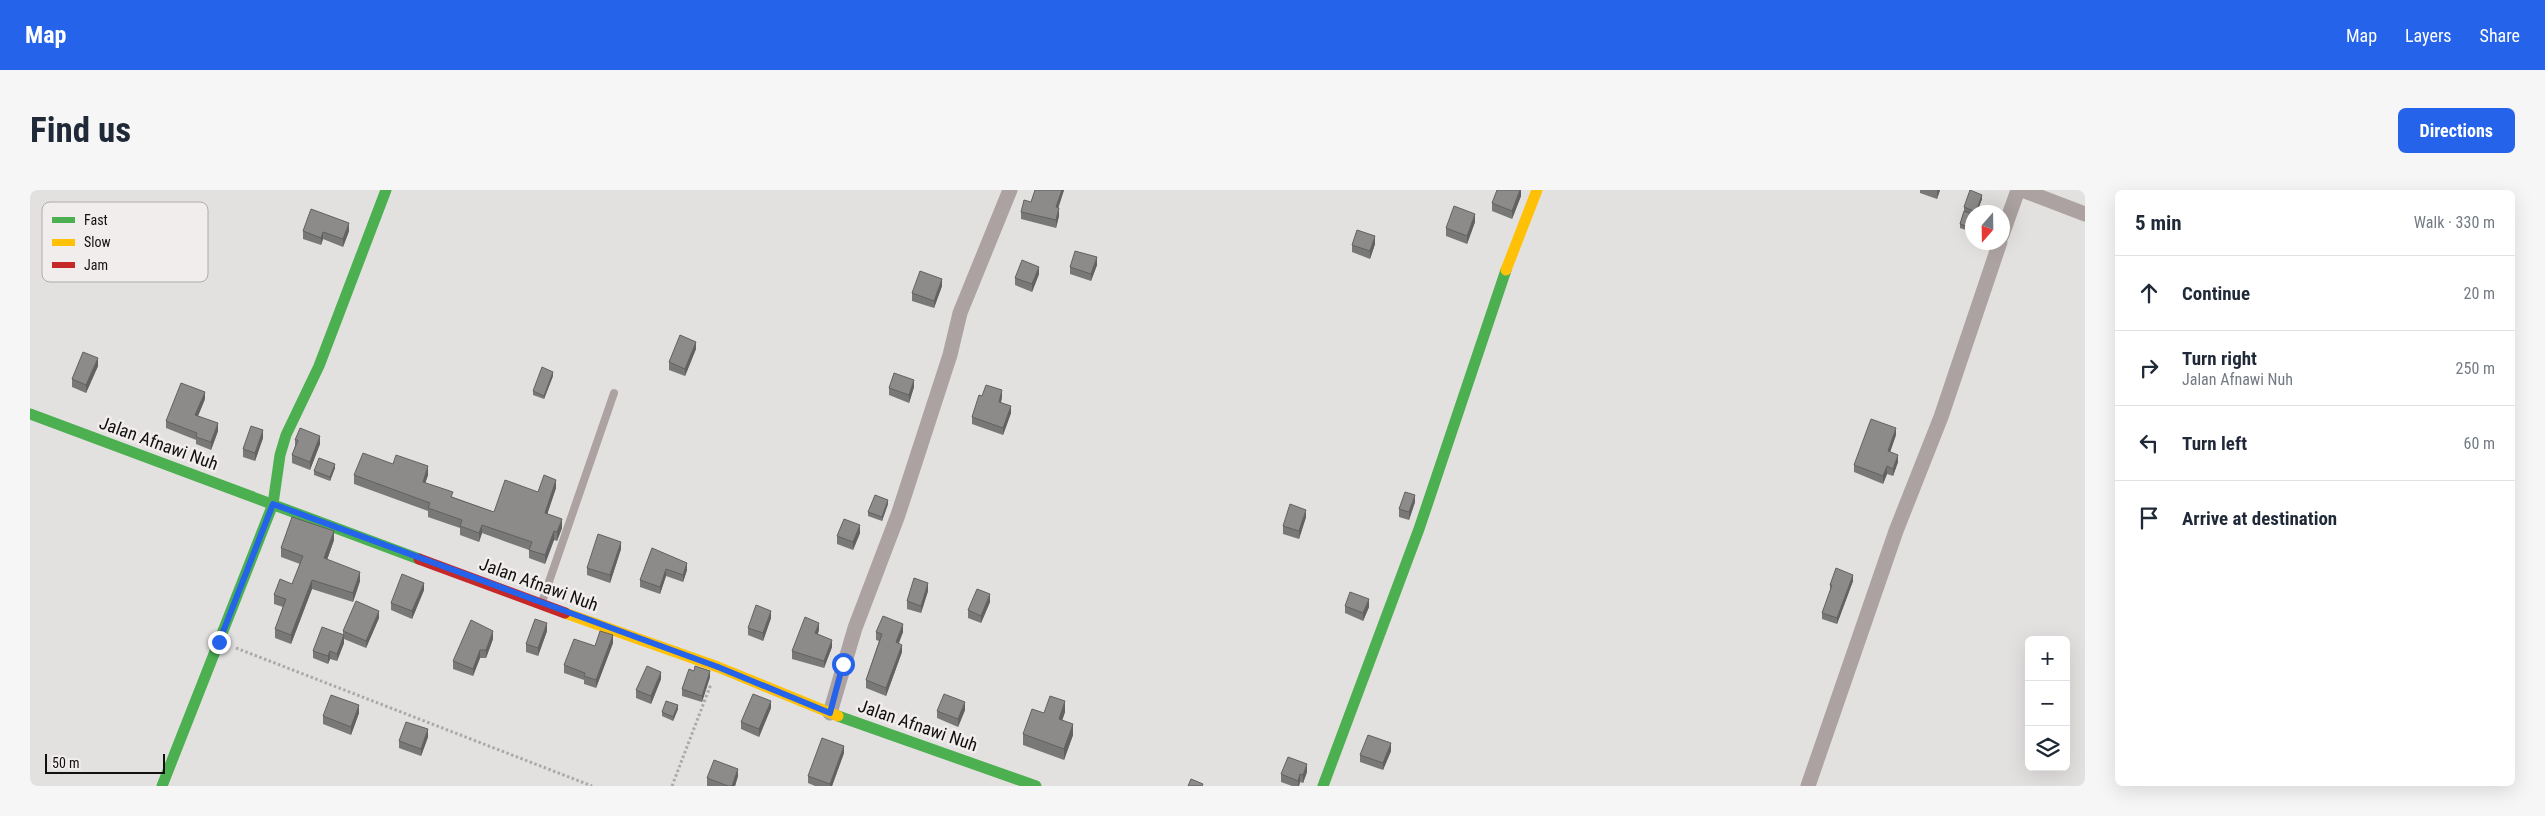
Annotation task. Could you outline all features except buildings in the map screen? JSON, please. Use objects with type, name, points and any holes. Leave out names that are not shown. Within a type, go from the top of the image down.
[{"type":"street","points":[[162,786],[273,504],[280,455],[286,435],[319,366],[386,190]]},
{"type":"street","points":[[830,713],[858,619],[898,515],[950,354],[960,313],[1010,190]]},
{"type":"street","points":[[1322,786],[1419,529],[1506,272],[1537,190]]},
{"type":"street","points":[[2010,212],[2018,190]]},
{"type":"street","points":[[2022,190],[2085,214]]},
{"type":"street","points":[[1808,786],[1896,531],[1941,417],[1997,250]]},
{"type":"street","name":"Jalan Afnawi Nuh","points":[[30,414],[541,604],[718,667],[830,713],[1036,786]]},
{"type":"lane","points":[[541,604],[614,393]]},
{"type":"path","points":[[219,642],[592,786]]},
{"type":"path","points":[[672,786],[718,667]]},
{"type":"traffic: fast","points":[[162,786],[273,504],[280,455],[286,435],[319,366],[386,190]]},
{"type":"traffic: fast","points":[[1323,786],[1419,529],[1506,270]]},
{"type":"traffic: fast","points":[[30,414],[419,559]]},
{"type":"traffic: fast","points":[[838,716],[1036,786]]},
{"type":"traffic: slow","points":[[1506,270],[1537,190]]},
{"type":"traffic: slow","points":[[565,613],[718,667],[838,716]]},
{"type":"traffic: jam","points":[[419,559],[565,613]]},
{"type":"route","points":[[219,642],[273,504],[541,604],[718,667],[830,713],[843,664]]}]
